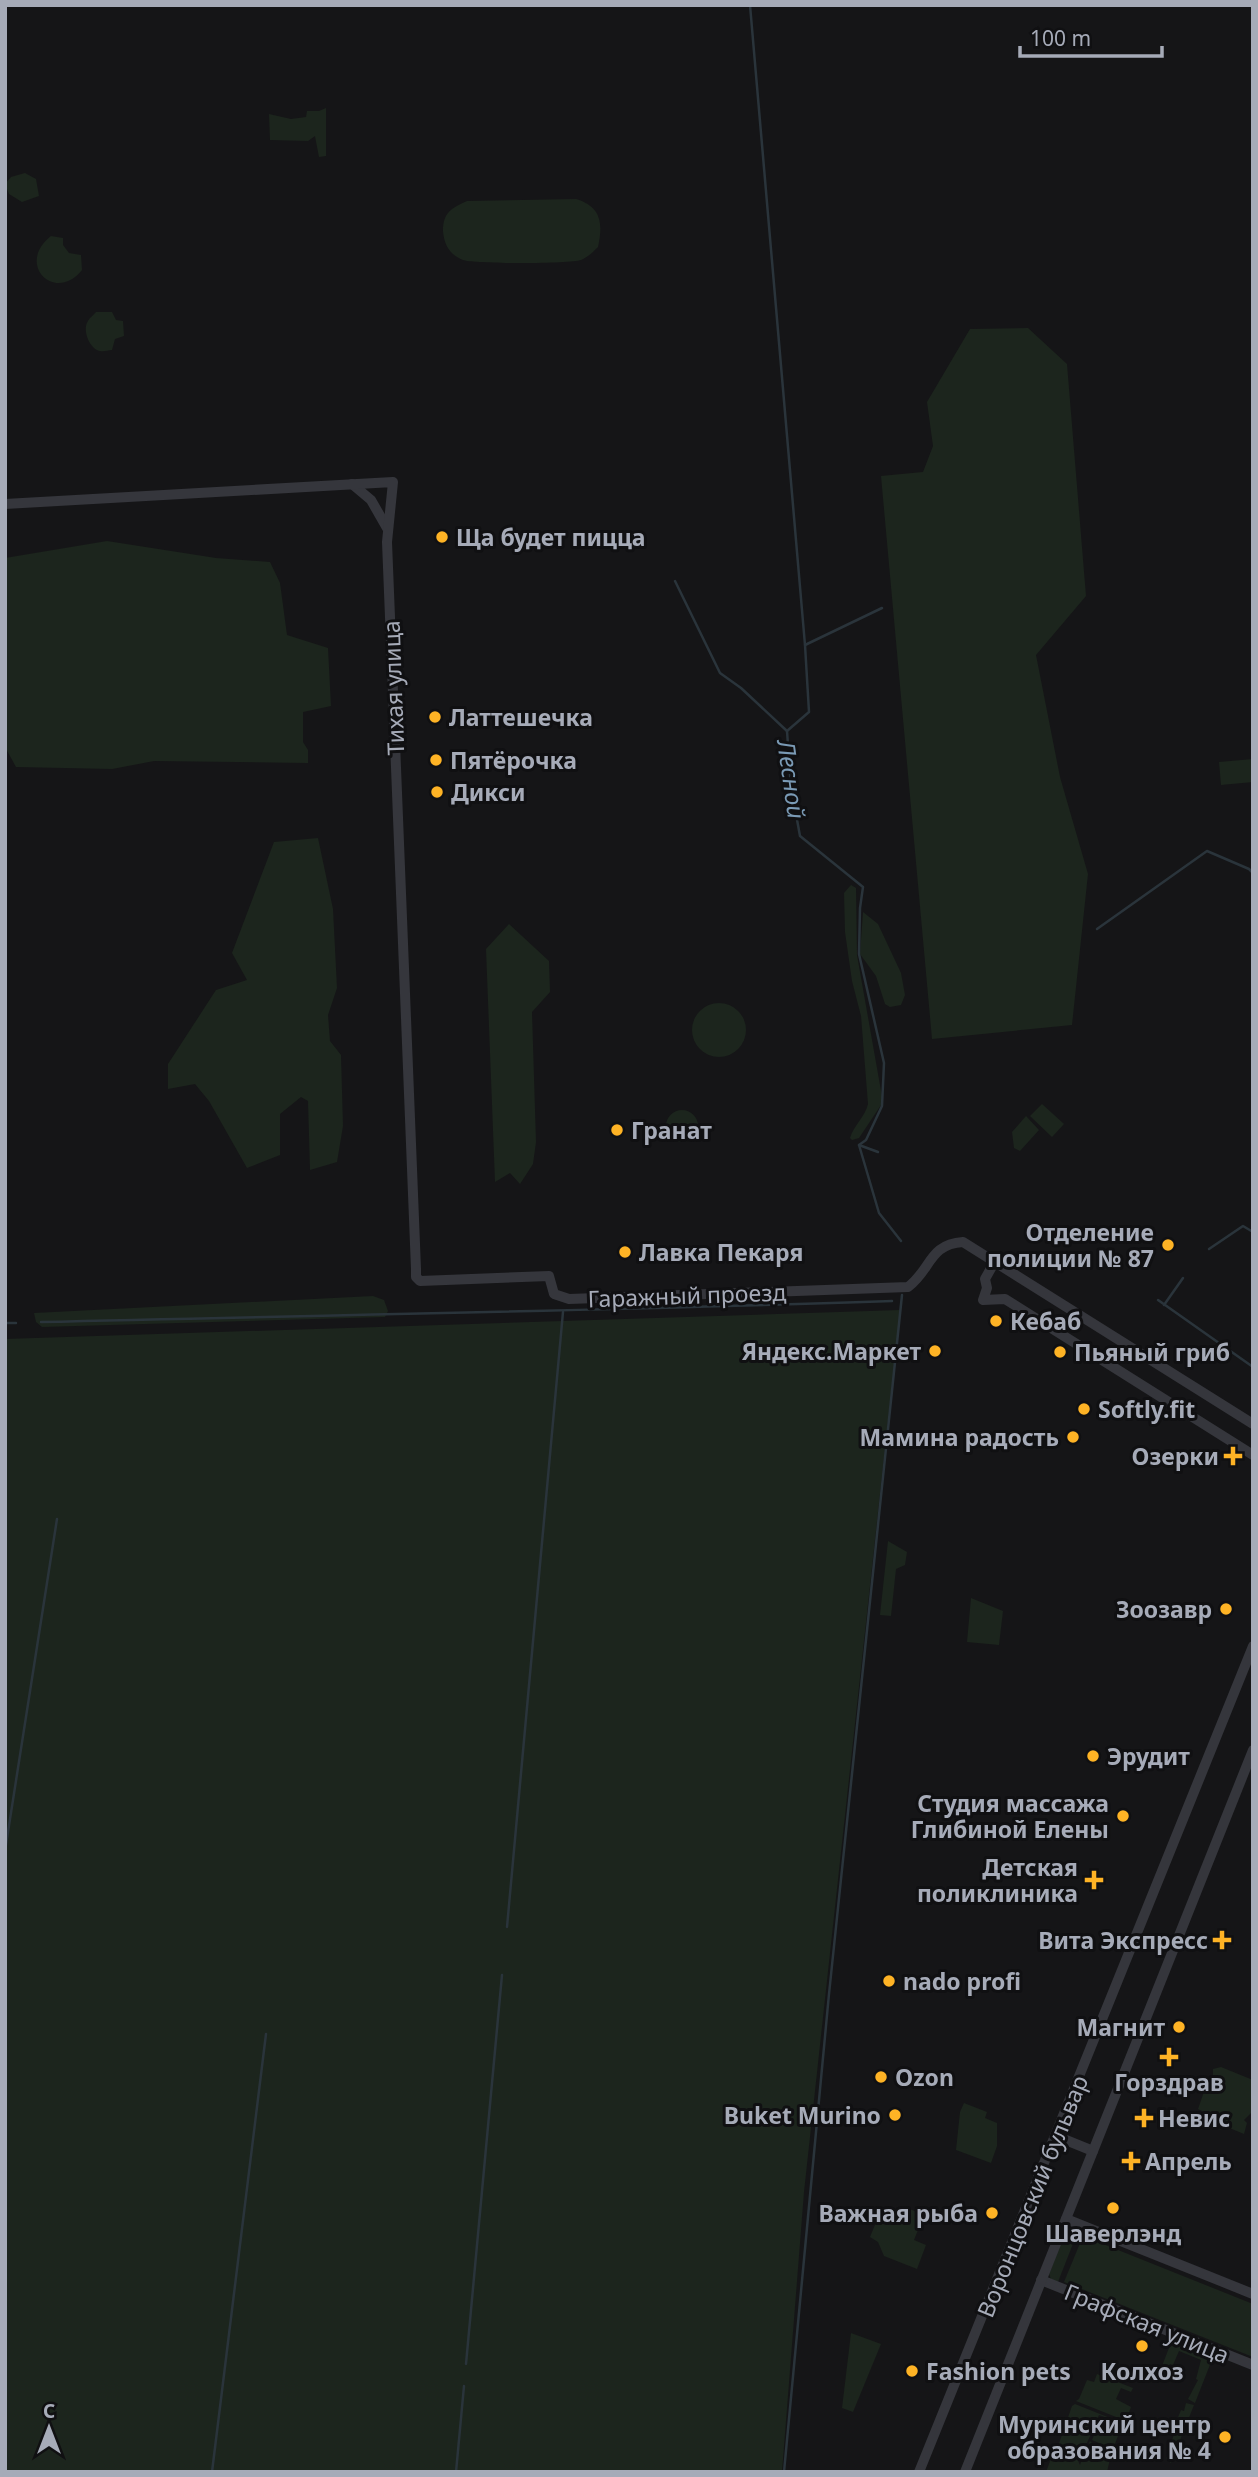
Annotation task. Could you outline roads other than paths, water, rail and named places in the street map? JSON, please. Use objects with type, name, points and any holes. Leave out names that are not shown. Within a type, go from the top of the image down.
[{"type":"street","name":"Тихая улица","points":[[5,504],[393,482],[387,528],[416,1277],[420,1281]]},
{"type":"street","points":[[352,484],[370,500],[387,528]]},
{"type":"street","name":"Гаражный проезд","points":[[420,1281],[549,1276],[554,1294],[569,1299],[908,1287],[921,1275],[937,1251],[948,1244],[963,1242],[994,1263]]},
{"type":"street","points":[[1253,1424],[994,1263],[985,1279],[987,1288],[983,1300],[1005,1299],[1253,1455]]},
{"type":"street","name":"Воронцовский бульвар","points":[[919,2472],[1253,1646]]},
{"type":"street","name":"Воронцовский бульвар","points":[[965,2472],[1253,1750]]},
{"type":"street","points":[[1056,2136],[1093,2151]]},
{"type":"street","points":[[1066,2219],[1253,2294]]},
{"type":"street","name":"Графская улица","points":[[1041,2280],[1253,2365]]},
{"type":"waterway","points":[[750,5],[809,712],[787,731]]},
{"type":"waterway","name":"Лесной","points":[[675,581],[720,673],[741,688],[787,731],[791,787],[800,836],[863,887],[859,954],[884,1063],[882,1106],[866,1140],[859,1145],[879,1213],[901,1241]]},
{"type":"waterway","points":[[805,645],[882,608]]},
{"type":"waterway","points":[[1097,929],[1207,851],[1253,873]]},
{"type":"waterway","name":"Лесной","points":[[859,1145],[878,1152]]},
{"type":"waterway","points":[[1209,1249],[1243,1226],[1253,1232]]},
{"type":"waterway","points":[[1164,1305],[1183,1278]]},
{"type":"waterway","points":[[784,2472],[829,1994],[902,1295]]},
{"type":"waterway","points":[[1158,1300],[1253,1367]]},
{"type":"waterway","points":[[41,1322],[892,1301]]},
{"type":"waterway","points":[[507,1927],[563,1312]]},
{"type":"waterway","points":[[5,1323],[16,1323]]},
{"type":"waterway","points":[[5,1851],[57,1519]]},
{"type":"waterway","points":[[466,2364],[502,1975]]},
{"type":"waterway","points":[[212,2472],[266,2034]]},
{"type":"waterway","points":[[456,2472],[464,2386]]},
{"type":"place","name":"Ща будет пицца","points":[[442,537]]},
{"type":"place","name":"Латтешечка","points":[[435,717]]},
{"type":"place","name":"Пятёрочка","points":[[436,760]]},
{"type":"place","name":"Дикси","points":[[437,792]]},
{"type":"place","name":"Гранат","points":[[617,1130]]},
{"type":"place","name":"Отделение полиции № 87","points":[[1168,1245]]},
{"type":"place","name":"Лавка Пекаря","points":[[625,1252]]},
{"type":"place","name":"Кебаб","points":[[996,1321]]},
{"type":"place","name":"Яндекс.Маркет","points":[[935,1351]]},
{"type":"place","name":"Пьяный гриб","points":[[1060,1352]]},
{"type":"place","name":"Softly.fit","points":[[1084,1409]]},
{"type":"place","name":"Мамина радость","points":[[1073,1437]]},
{"type":"place","name":"Озерки","points":[[1233,1456]]},
{"type":"place","name":"Зоозавр","points":[[1226,1609]]},
{"type":"place","name":"Эрудит","points":[[1093,1756]]},
{"type":"place","name":"Студия массажа Глибиной Елены","points":[[1123,1816]]},
{"type":"place","name":"Детская поликлиника","points":[[1094,1880]]},
{"type":"place","name":"Вита Экспресс","points":[[1222,1940]]},
{"type":"place","name":"nado profi","points":[[889,1981]]},
{"type":"place","name":"Магнит","points":[[1179,2027]]},
{"type":"place","name":"Горздрав","points":[[1169,2057]]},
{"type":"place","name":"Ozon","points":[[881,2077]]},
{"type":"place","name":"Buket Murino","points":[[895,2115]]},
{"type":"place","name":"Невис","points":[[1144,2118]]},
{"type":"place","name":"Апрель","points":[[1131,2161]]},
{"type":"place","name":"Шаверлэнд","points":[[1113,2208]]},
{"type":"place","name":"Важная рыба","points":[[992,2213]]},
{"type":"place","name":"Колхоз","points":[[1142,2346]]},
{"type":"place","name":"Fashion pets","points":[[912,2371]]},
{"type":"place","name":"Муринский центр образования № 4","points":[[1225,2437]]}]
